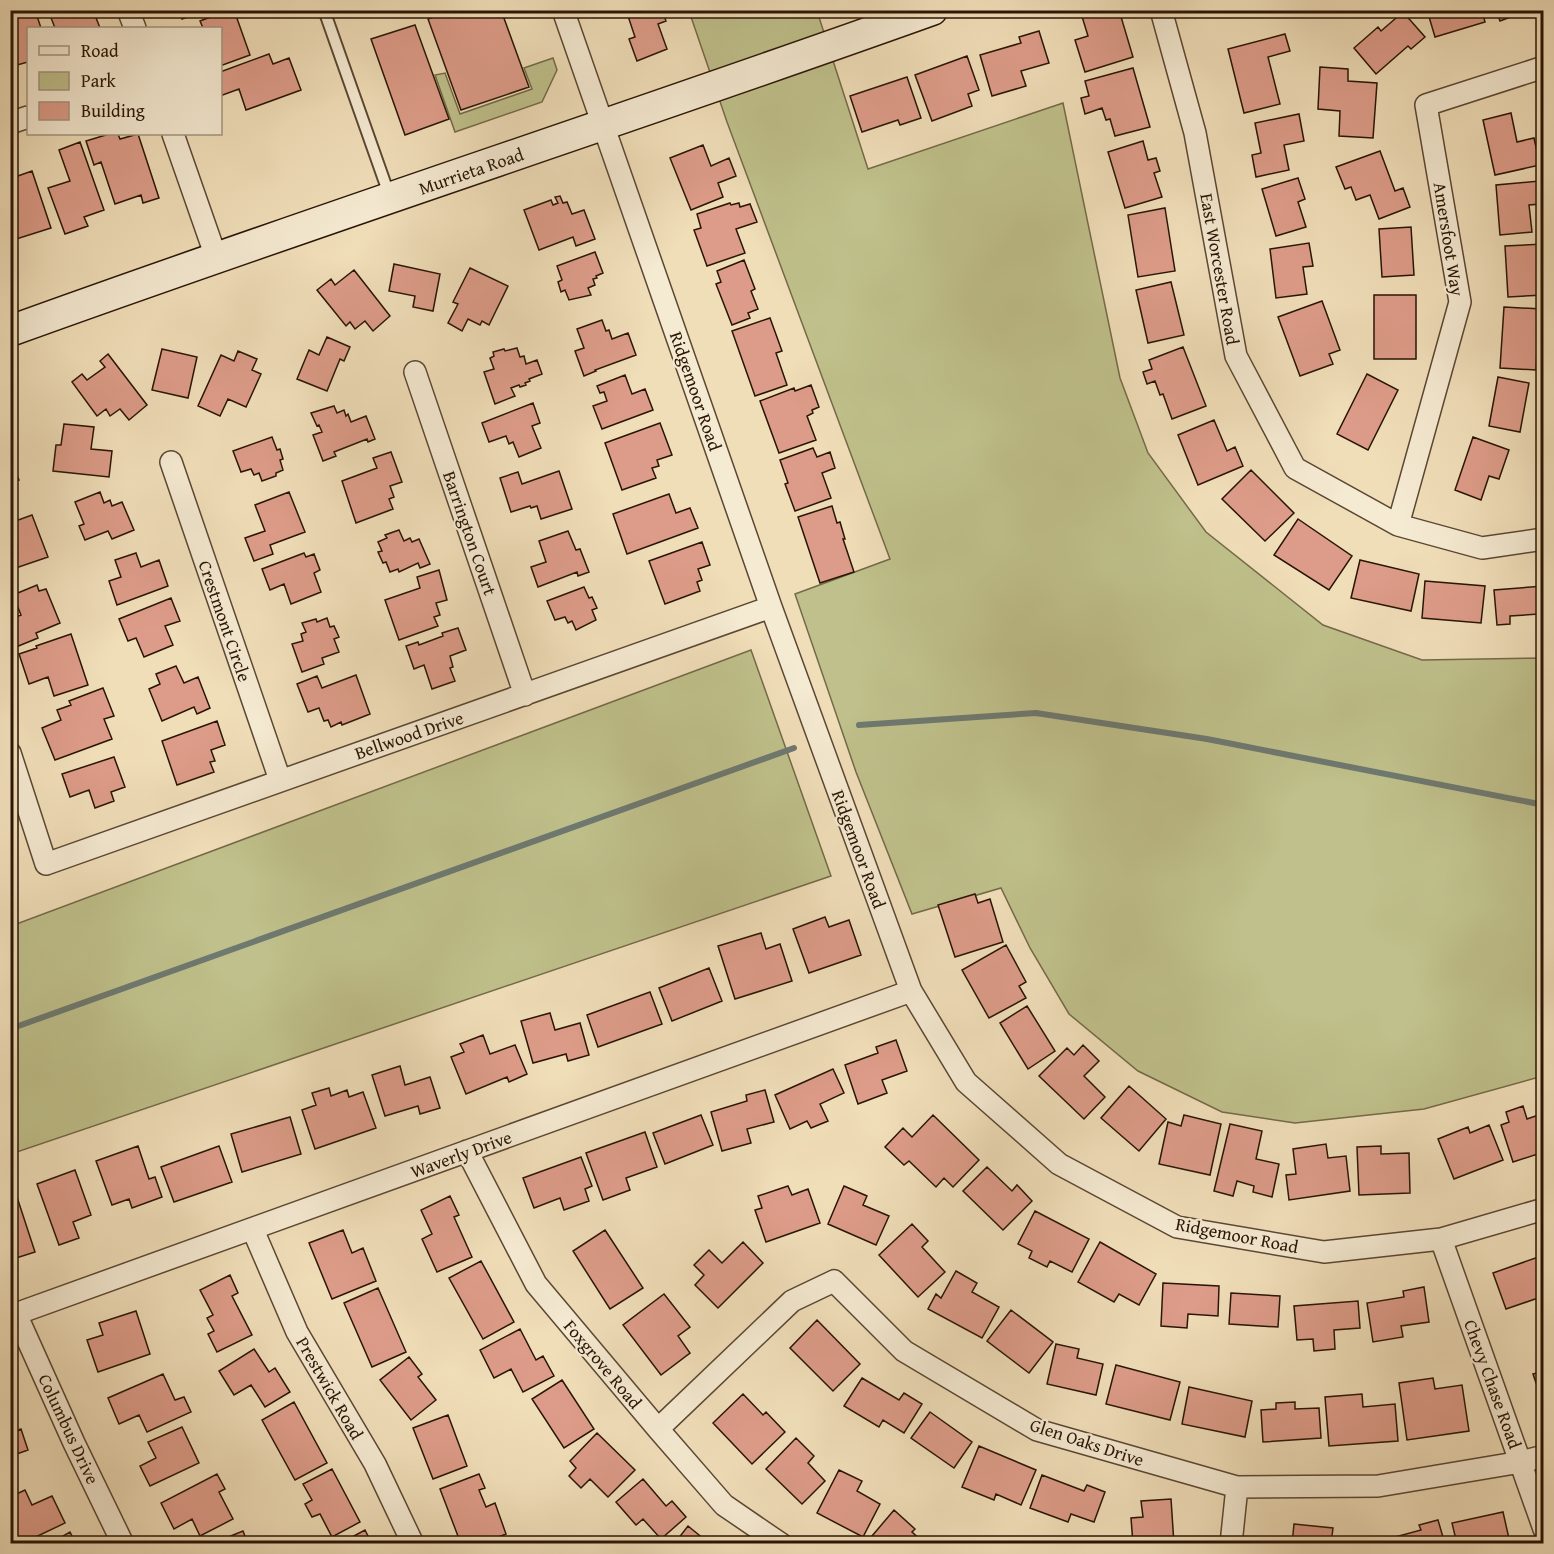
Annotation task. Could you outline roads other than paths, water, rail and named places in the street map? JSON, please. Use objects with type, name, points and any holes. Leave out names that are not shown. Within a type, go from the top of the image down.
[{"type":"main road","name":"Murrieta Road","points":[[10,331],[216,257],[390,199],[932,10]]},
{"type":"street","points":[[128,10],[135,27]]},
{"type":"street","name":"Ridgemoor Road","points":[[563,10],[771,607],[911,992],[966,1082],[1059,1164],[1177,1227],[1324,1252],[1441,1239],[1544,1209]]},
{"type":"street","name":"East Worcester Road","points":[[1161,10],[1195,133],[1236,356],[1295,468],[1398,525],[1482,548],[1544,539]]},
{"type":"street","name":"Amersfoot Way","points":[[1398,525],[1460,303],[1426,105],[1544,67]]},
{"type":"street","points":[[10,123],[27,117]]},
{"type":"street","points":[[173,135],[216,257]]},
{"type":"street","name":"Barrington Court","points":[[415,372],[525,695]]},
{"type":"street","name":"Crestmont Circle","points":[[171,462],[280,780]]},
{"type":"street","name":"Bellwood Drive","points":[[10,753],[46,864],[771,607]]},
{"type":"street","name":"Waverly Drive","points":[[13,1315],[911,992]]},
{"type":"street","name":"Foxgrove Road","points":[[467,1151],[536,1284],[724,1505],[781,1544]]},
{"type":"street","name":"Prestwick Road","points":[[253,1230],[297,1332],[375,1464],[413,1544]]},
{"type":"street","name":"Chevy Chase Road","points":[[1441,1239],[1544,1529]]},
{"type":"street","name":"Glen Oaks Drive","points":[[658,1429],[792,1301],[834,1281],[904,1351],[1037,1430],[1237,1487],[1378,1486],[1521,1462],[1544,1456]]},
{"type":"street","name":"Columbus Drive","points":[[13,1315],[123,1544]]},
{"type":"street","points":[[1231,1544],[1237,1487]]},
{"type":"lane","points":[[324,10],[390,199]]},
{"type":"waterway","points":[[859,725],[1036,713],[1207,739],[1544,805]]},
{"type":"waterway","points":[[10,1029],[794,748]]}]
